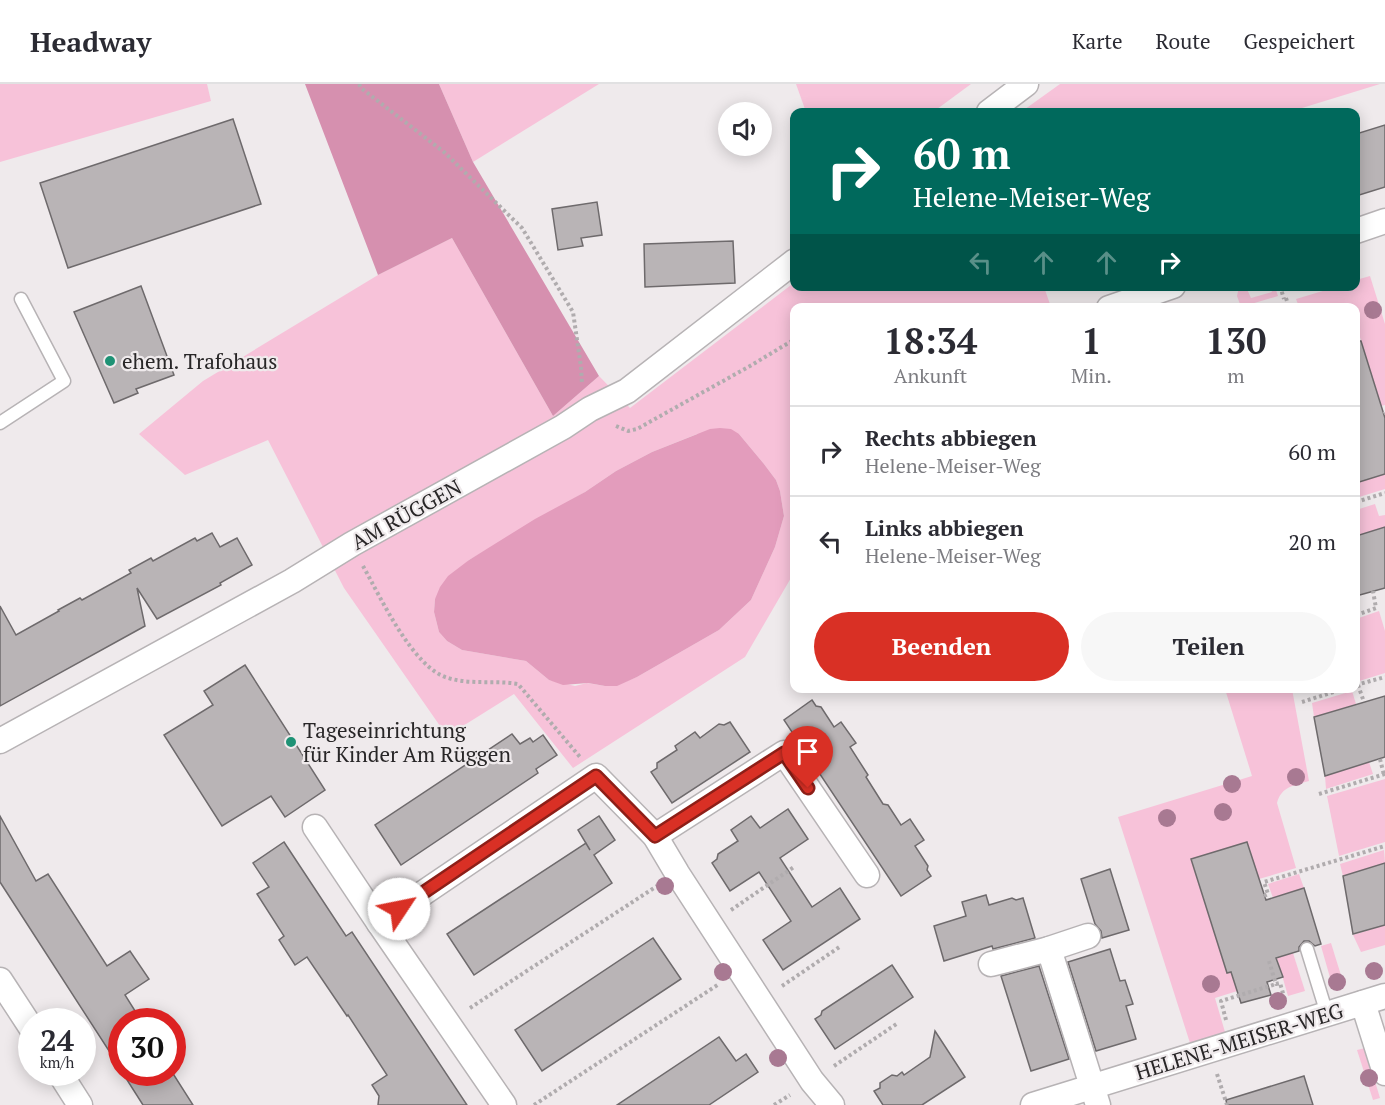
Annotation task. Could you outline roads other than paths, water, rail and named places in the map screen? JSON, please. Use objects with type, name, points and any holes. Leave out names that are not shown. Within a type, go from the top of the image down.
[{"type":"street","points":[[994,108],[1026,84]]},
{"type":"street","points":[[1360,230],[1385,221]]},
{"type":"street","name":"AM RÜGGEN","points":[[0,741],[292,581],[351,544],[587,411],[627,391],[790,265]]},
{"type":"street","points":[[1124,303],[1158,291]]},
{"type":"street","points":[[655,836],[784,753],[867,875]]},
{"type":"street","points":[[379,923],[596,776],[655,836],[812,1081],[832,1105]]},
{"type":"street","points":[[315,827],[446,1024],[504,1105]]},
{"type":"street","points":[[991,964],[1088,936]]},
{"type":"street","points":[[1049,949],[1095,1096]]},
{"type":"street","points":[[0,980],[18,1008]]},
{"type":"street","points":[[1374,999],[1385,1073]]},
{"type":"street","name":"HELENE-MEISER-WEG","points":[[1034,1105],[1095,1096],[1233,1042],[1374,999]]},
{"type":"street","points":[[68,1086],[80,1105]]},
{"type":"lane","points":[[0,423],[64,381],[21,299]]},
{"type":"lane","points":[[1307,949],[1327,1014]]},
{"type":"place","name":"ehem. Trafohaus","points":[[110,361]]},
{"type":"place","name":"Tageseinrichtung für Kinder Am Rüggen","points":[[291,742]]}]
